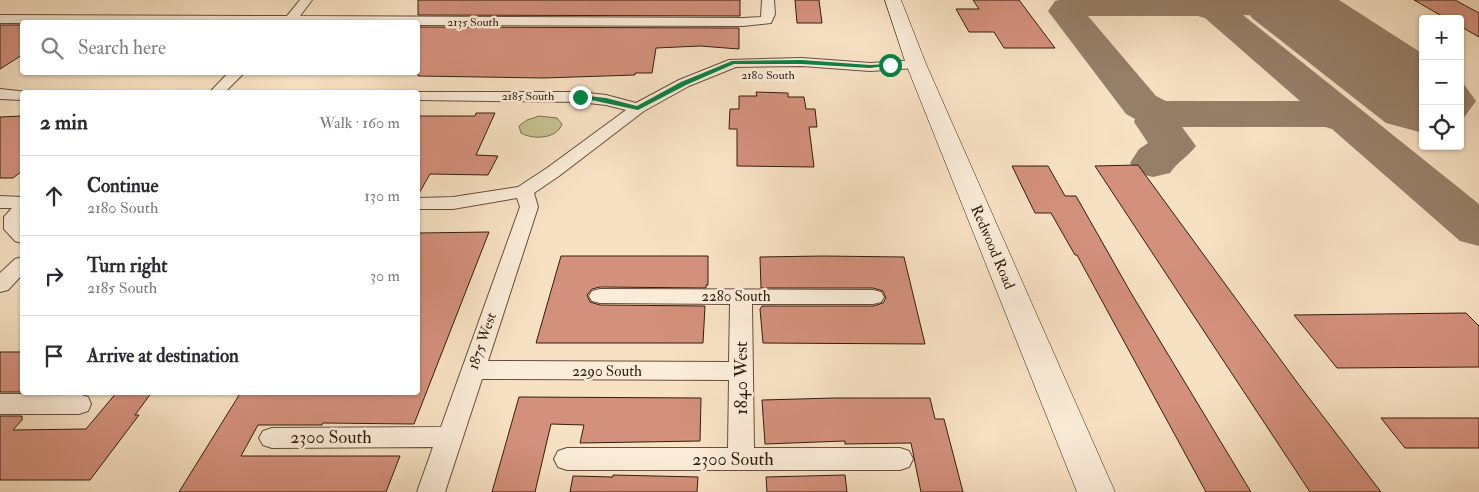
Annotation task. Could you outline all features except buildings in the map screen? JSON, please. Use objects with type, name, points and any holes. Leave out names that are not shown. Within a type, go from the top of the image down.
[{"type":"main road","name":"Redwood Road","points":[[893,0],[916,64],[1096,492]]},
{"type":"street","points":[[291,20],[306,0]]},
{"type":"street","name":"2135 South","points":[[420,22],[743,22],[766,20],[769,14],[768,0]]},
{"type":"street","name":"2135 South","points":[[0,19],[97,20]]},
{"type":"street","name":"2180 South","points":[[420,203],[453,203],[492,198],[524,191],[553,172],[638,108],[684,83],[699,78],[730,75],[884,75],[916,64]]},
{"type":"street","points":[[219,90],[235,75]]},
{"type":"street","points":[[0,94],[20,94]]},
{"type":"street","name":"2185 South","points":[[420,95],[580,97],[606,100],[638,108]]},
{"type":"street","name":"1875 West","points":[[430,492],[529,207],[524,191]]},
{"type":"street","points":[[0,202],[20,202]]},
{"type":"street","points":[[20,210],[14,217],[14,230],[20,235]]},
{"type":"street","points":[[0,284],[20,266]]},
{"type":"street","name":"2280 South","points":[[600,296],[873,297]]},
{"type":"street","name":"1840 West","points":[[741,296],[741,459]]},
{"type":"street","name":"2290 South","points":[[472,370],[741,372]]},
{"type":"street","points":[[0,404],[79,404]]},
{"type":"street","name":"2300 South","points":[[272,438],[450,436]]},
{"type":"street","name":"2300 South","points":[[566,459],[900,459]]},
{"type":"shaded area","points":[[539,116],[557,118],[562,124],[555,133],[544,137],[532,137],[521,133],[519,126],[527,120]]},
{"type":"taxiway","points":[[1204,0],[1217,11]]},
{"type":"taxiway","points":[[1217,11],[1216,8],[1221,6],[1264,5],[1285,8],[1305,16]]},
{"type":"taxiway","points":[[1166,114],[1153,111],[1141,105],[1065,11],[1067,8],[1077,6],[1201,6],[1217,11]]},
{"type":"taxiway","points":[[1217,11],[1347,120]]},
{"type":"taxiway","points":[[1153,163],[1155,159],[1173,146],[1156,122],[1157,117],[1166,114]]},
{"type":"taxiway","points":[[1166,114],[1328,114],[1347,120]]},
{"type":"taxiway","points":[[1347,120],[1479,230]]},
{"type":"runway","points":[[1282,0],[1419,98]]},
{"type":"route","points":[[580,97],[606,100],[638,108],[684,83],[734,62],[890,65]]}]
